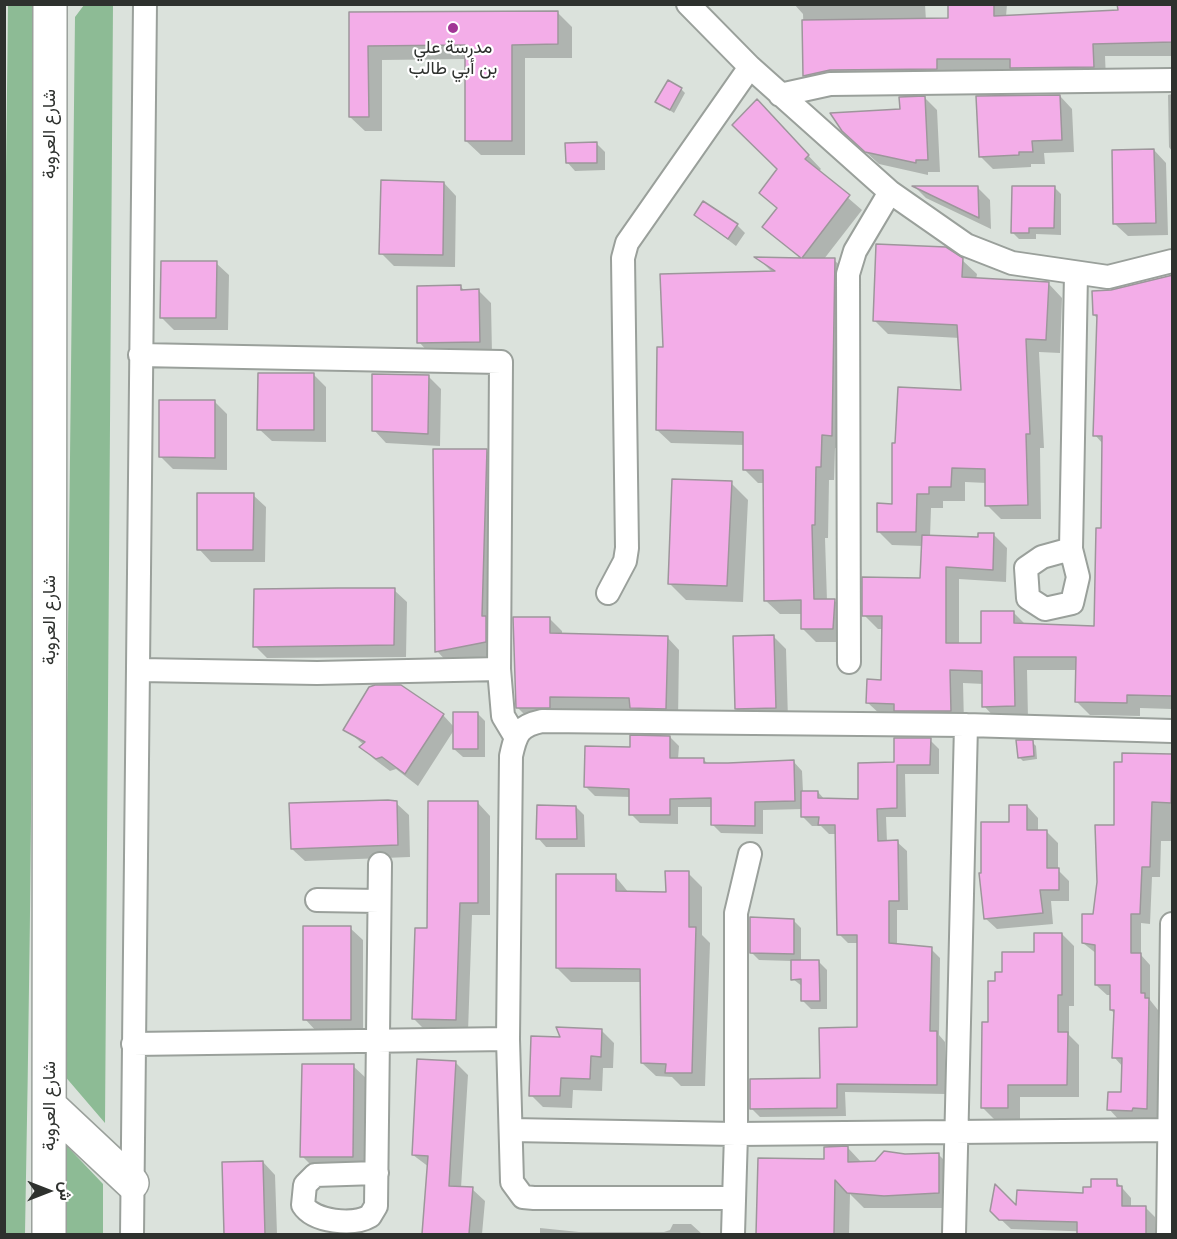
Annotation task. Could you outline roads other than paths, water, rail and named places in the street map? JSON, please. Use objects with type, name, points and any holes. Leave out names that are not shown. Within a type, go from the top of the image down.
[{"type":"highway","name":"شارع العروبة","points":[[49,1234],[51,1107],[50,4]]},
{"type":"highway","points":[[51,1107],[132,1183]]},
{"type":"street","points":[[132,1234],[140,670],[140,355],[145,4]]},
{"type":"street","points":[[688,4],[780,95],[890,192],[966,245],[1012,263],[1108,277],[1173,261]]},
{"type":"street","points":[[608,593],[625,561],[627,548],[623,258],[627,243],[750,67]]},
{"type":"street","points":[[780,95],[830,84],[1173,80]]},
{"type":"street","points":[[849,662],[848,274],[855,251],[890,192]]},
{"type":"street","points":[[1071,549],[1076,273]]},
{"type":"street","points":[[140,355],[501,362],[499,669],[503,716],[515,736]]},
{"type":"street","points":[[140,670],[317,674],[499,669]]},
{"type":"street","points":[[734,1198],[523,1197],[512,1182],[508,1039],[511,756],[515,736],[526,724],[542,721],[966,725],[1173,731]]},
{"type":"street","points":[[954,1234],[966,725]]},
{"type":"street","points":[[733,1234],[736,1134],[736,913],[750,854]]},
{"type":"street","points":[[377,1173],[380,864]]},
{"type":"street","points":[[317,900],[379,901]]},
{"type":"street","points":[[1168,1234],[1172,1130],[1173,924]]},
{"type":"street","points":[[133,1044],[508,1039]]},
{"type":"street","points":[[511,1130],[736,1134],[1172,1130]]},
{"type":"place","name":"مدرسة علي بن أبي طالب","points":[[453,28]]}]
